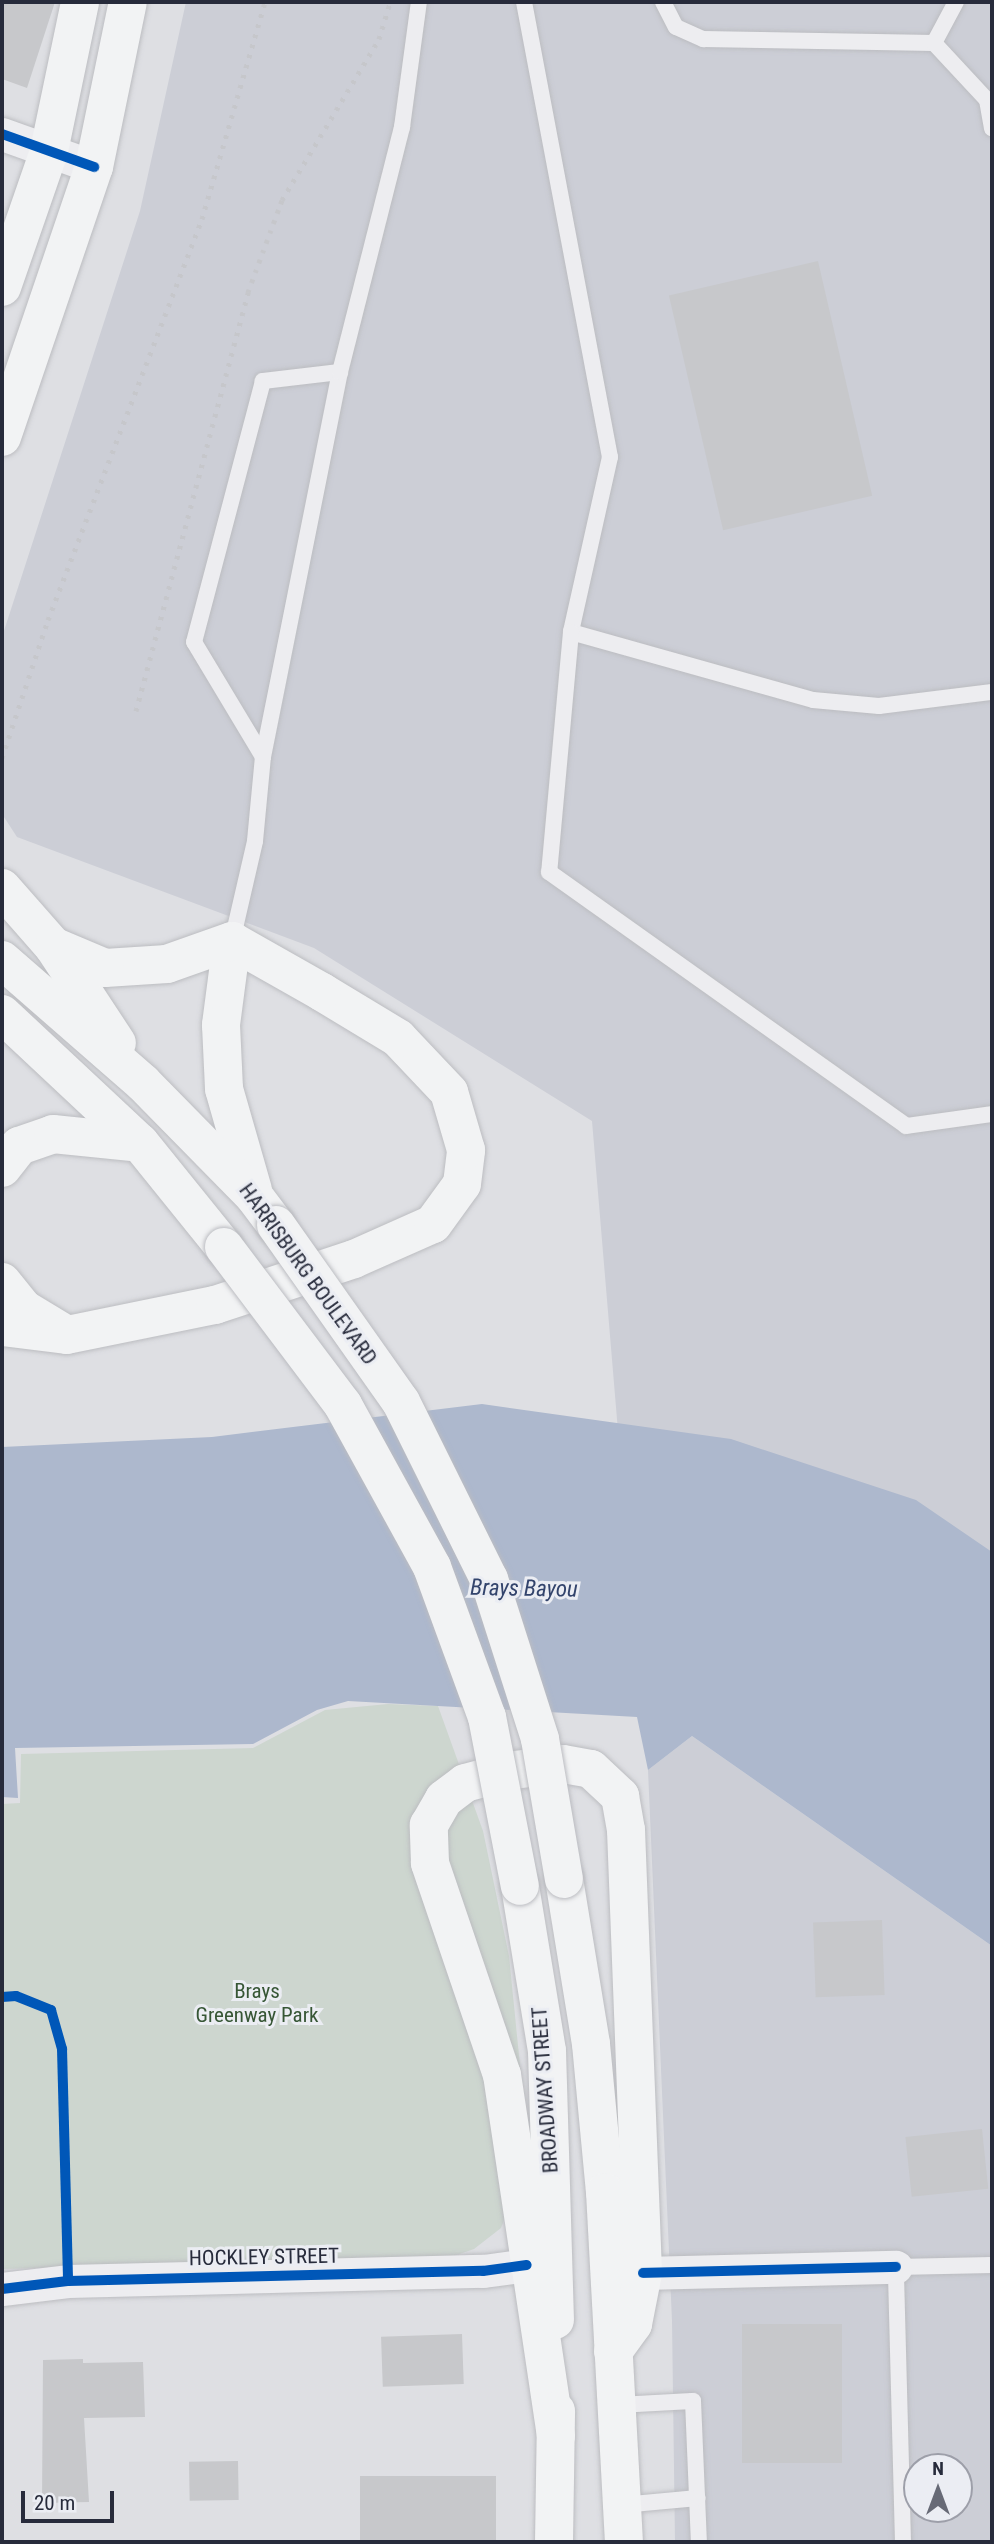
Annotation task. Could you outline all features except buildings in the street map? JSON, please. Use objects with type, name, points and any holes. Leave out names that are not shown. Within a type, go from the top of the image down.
[{"type":"main road","points":[[2,287],[49,151],[80,2]]},
{"type":"main road","points":[[6,412],[94,167],[128,2]]},
{"type":"main road","points":[[2,888],[53,946],[143,1083]]},
{"type":"main road","points":[[232,941],[221,1025],[224,1089],[265,1211]]},
{"type":"main road","points":[[2,1327],[67,1335],[215,1305],[354,1259],[433,1224],[462,1184],[466,1150],[449,1092],[398,1038],[232,941],[167,964],[105,968],[53,946]]},
{"type":"main road","name":"HARRISBURG BOULEVARD","points":[[2,960],[143,1083],[265,1211],[401,1402],[489,1579],[540,1739],[591,2044],[612,2351]]},
{"type":"main road","points":[[2,1014],[140,1143]]},
{"type":"main road","points":[[2,1168],[19,1146],[53,1134],[140,1143]]},
{"type":"main road","name":"BROADWAY STREET","points":[[140,1143],[224,1247],[343,1405],[432,1567],[487,1717],[520,1886],[547,2051],[556,2436],[554,2542]]},
{"type":"main road","points":[[2,1282],[24,1309],[67,1335]]},
{"type":"main road","points":[[556,2436],[527,2265],[528,2231],[502,2075],[430,1863],[429,1825],[444,1799],[465,1783],[563,1764],[591,1769],[620,1797],[626,1830],[643,2273],[633,2324],[612,2351],[624,2542]]},
{"type":"street","points":[[2,134],[94,167]]},
{"type":"street","name":"HOCKLEY STREET","points":[[2,2289],[68,2281],[483,2271],[527,2265]]},
{"type":"street","points":[[643,2273],[896,2267]]},
{"type":"lane","points":[[232,941],[255,841],[263,757],[340,372],[402,127],[419,2]]},
{"type":"lane","points":[[524,2],[610,457],[571,632],[549,872],[906,1126],[992,1115]]},
{"type":"lane","points":[[663,2],[676,27],[703,39],[934,43],[987,100],[992,129]]},
{"type":"lane","points":[[934,43],[956,2]]},
{"type":"lane","points":[[263,757],[194,642],[263,380],[340,372]]},
{"type":"lane","points":[[571,632],[813,700],[879,706],[992,692]]},
{"type":"lane","points":[[903,2542],[896,2267],[992,2265]]},
{"type":"lane","points":[[615,2405],[694,2402],[699,2542]]},
{"type":"lane","points":[[622,2505],[698,2498]]},
{"type":"shaded area","points":[[186,2],[992,2],[992,1558],[619,1443],[592,1121],[314,948],[17,837],[2,814],[2,637],[140,211]]},
{"type":"shaded area","points":[[692,1736],[992,1946],[992,2542],[675,2542],[672,2321],[648,1770]]},
{"type":"green space","name":"Brays Greenway Park","points":[[388,1704],[438,1706],[483,1831],[509,1956],[523,2095],[523,2170],[501,2228],[474,2249],[451,2257],[2,2269],[2,1804],[20,1803],[21,1754],[253,1748],[325,1710]]},
{"type":"water","name":"Brays Bayou","points":[[482,1404],[731,1439],[916,1500],[992,1552],[992,1946],[692,1736],[648,1770],[637,1717],[348,1701],[317,1710],[253,1744],[15,1748],[18,1798],[2,1797],[2,1447],[212,1437]]},
{"type":"railway","points":[[2,758],[48,620],[202,219],[265,2]]},
{"type":"railway","points":[[136,711],[248,292],[282,200],[379,39],[390,2]]},
{"type":"cycle path","points":[[2,134],[94,167]]},
{"type":"cycle path","points":[[2,1997],[16,1996],[51,2010],[62,2049],[68,2281]]},
{"type":"cycle path","points":[[2,2289],[68,2281],[483,2271],[527,2265]]},
{"type":"cycle path","points":[[643,2273],[896,2267]]}]
